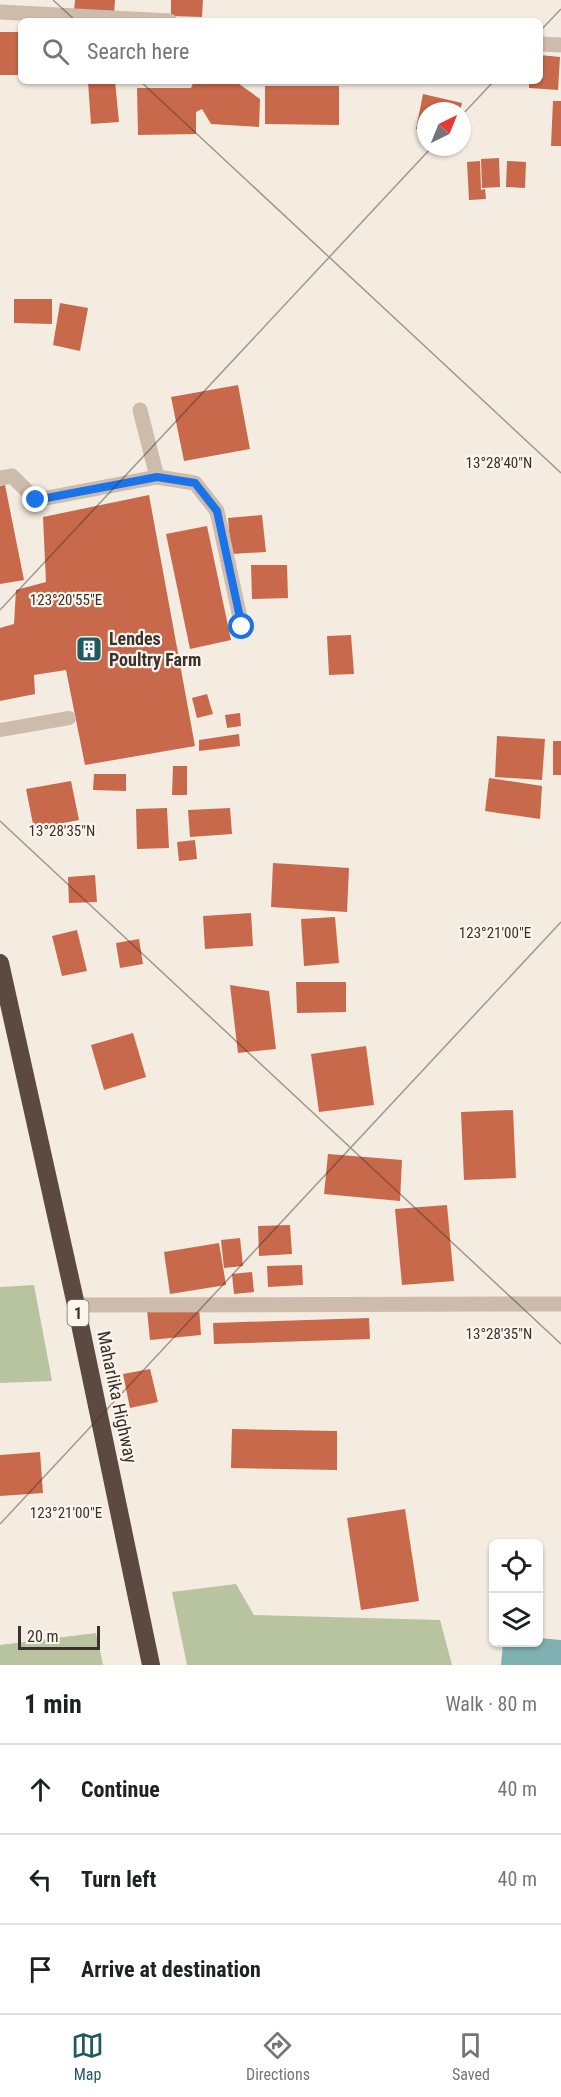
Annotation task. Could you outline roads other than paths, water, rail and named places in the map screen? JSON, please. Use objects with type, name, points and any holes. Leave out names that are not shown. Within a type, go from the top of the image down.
[{"type":"highway","name":"Maharlika Highway","points":[[0,963],[76,1305],[151,1665]]},
{"type":"street","points":[[0,12],[113,18]]},
{"type":"street","points":[[543,44],[561,45]]},
{"type":"street","points":[[140,410],[157,477]]},
{"type":"street","points":[[0,478],[12,476],[36,500],[157,477],[195,483],[217,511],[242,627]]},
{"type":"street","points":[[76,1305],[561,1304]]},
{"type":"lane","points":[[0,730],[69,718]]},
{"type":"water","points":[[543,1638],[561,1640],[561,1665],[501,1665],[503,1647],[543,1647]]},
{"type":"place","name":"Lendes Poultry Farm","points":[[89,649]]}]
